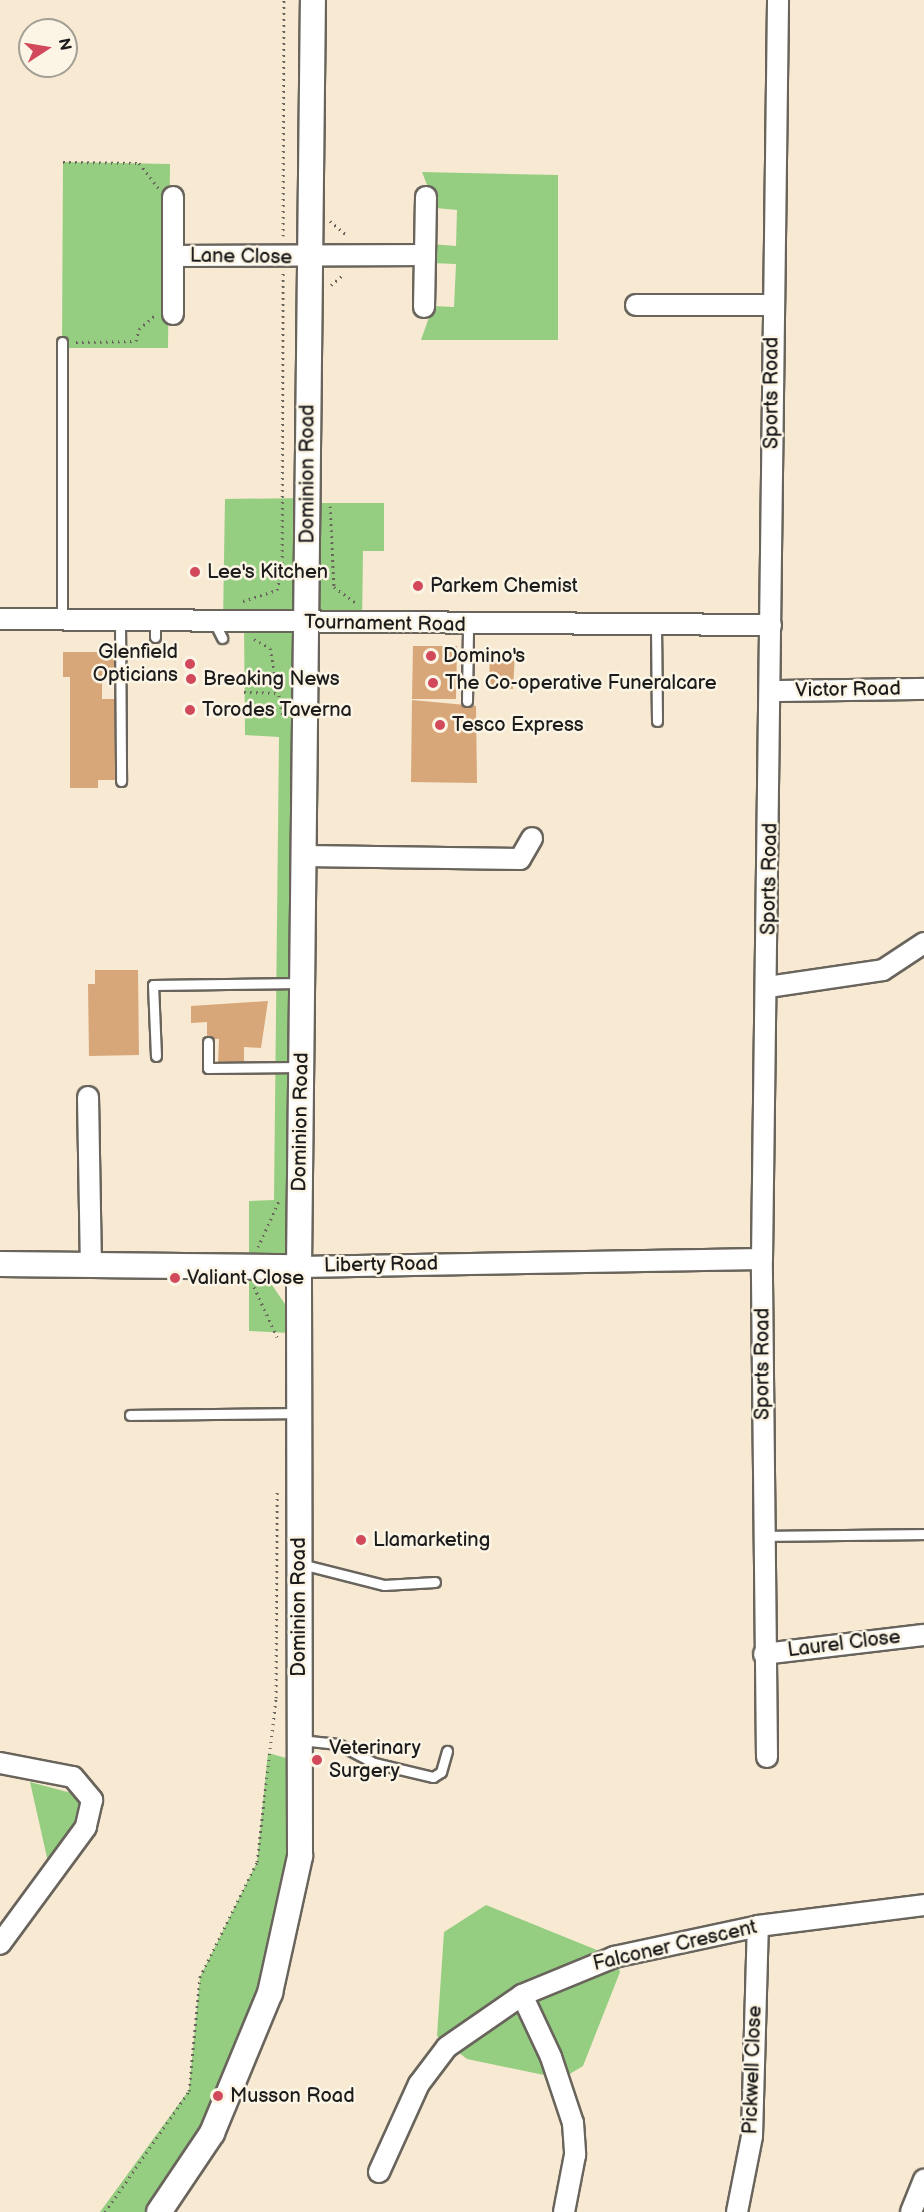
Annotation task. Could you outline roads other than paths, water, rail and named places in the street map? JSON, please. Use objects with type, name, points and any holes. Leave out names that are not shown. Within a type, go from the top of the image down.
[{"type":"street","name":"Dominion Road","points":[[159,2212],[212,2133],[270,1993],[300,1856],[299,1267],[308,622],[309,259],[313,0]]},
{"type":"street","name":"Sports Road","points":[[767,1757],[764,1654],[762,1259],[772,692],[773,304],[778,0]]},
{"type":"street","name":"Lane Close","points":[[173,197],[173,314]]},
{"type":"street","points":[[424,307],[426,197]]},
{"type":"street","name":"Lane Close","points":[[173,256],[309,259],[425,255]]},
{"type":"street","points":[[636,305],[773,304]]},
{"type":"street","name":"Tournament Road","points":[[0,619],[120,622],[155,629],[218,630],[308,622],[468,625],[771,625]]},
{"type":"street","name":"Victor Road","points":[[772,692],[924,689]]},
{"type":"street","points":[[304,856],[520,859],[532,838]]},
{"type":"street","points":[[768,987],[883,970],[924,943]]},
{"type":"street","points":[[88,1097],[92,1265]]},
{"type":"street","name":"Liberty Road","points":[[0,1264],[299,1267],[762,1259]]},
{"type":"street","name":"Laurel Close","points":[[764,1654],[924,1635]]},
{"type":"street","points":[[0,1763],[73,1777],[92,1800],[86,1827],[0,1944]]},
{"type":"street","name":"Falconer Crescent","points":[[379,2172],[419,2084],[447,2047],[522,1995],[614,1957],[758,1926],[924,1905]]},
{"type":"street","name":"Pickwell Close","points":[[736,2212],[752,2136],[758,1926]]},
{"type":"street","points":[[522,1995],[551,2057],[573,2123],[575,2155],[564,2212]]},
{"type":"street","points":[[911,2212],[924,2179]]},
{"type":"lane","points":[[62,342],[62,620]]},
{"type":"lane","points":[[120,622],[121,781]]},
{"type":"lane","points":[[467,701],[468,625]]},
{"type":"lane","points":[[656,625],[657,721]]},
{"type":"lane","points":[[156,1056],[153,985],[302,983]]},
{"type":"lane","points":[[208,1042],[208,1068],[301,1066]]},
{"type":"lane","points":[[130,1415],[301,1413]]},
{"type":"lane","points":[[764,1536],[924,1534]]},
{"type":"lane","points":[[299,1564],[334,1568],[384,1585],[435,1582]]},
{"type":"lane","points":[[300,1740],[338,1744],[374,1763],[433,1777],[441,1772],[447,1751]]},
{"type":"place","name":"Lee's Kitchen","points":[[195,572]]},
{"type":"place","name":"Parkem Chemist","points":[[418,586]]},
{"type":"place","name":"Domino's","points":[[431,656]]},
{"type":"place","name":"Glenfield Opticians","points":[[190,664]]},
{"type":"place","name":"Breaking News","points":[[191,679]]},
{"type":"place","name":"The Co-operative Funeralcare","points":[[433,683]]},
{"type":"place","name":"Torodes Taverna","points":[[190,710]]},
{"type":"place","name":"Tesco Express","points":[[440,725]]},
{"type":"place","name":"Valiant Close","points":[[175,1278]]},
{"type":"place","name":"Llamarketing","points":[[361,1540]]},
{"type":"place","name":"Veterinary Surgery","points":[[317,1760]]},
{"type":"place","name":"Musson Road","points":[[218,2096]]}]
